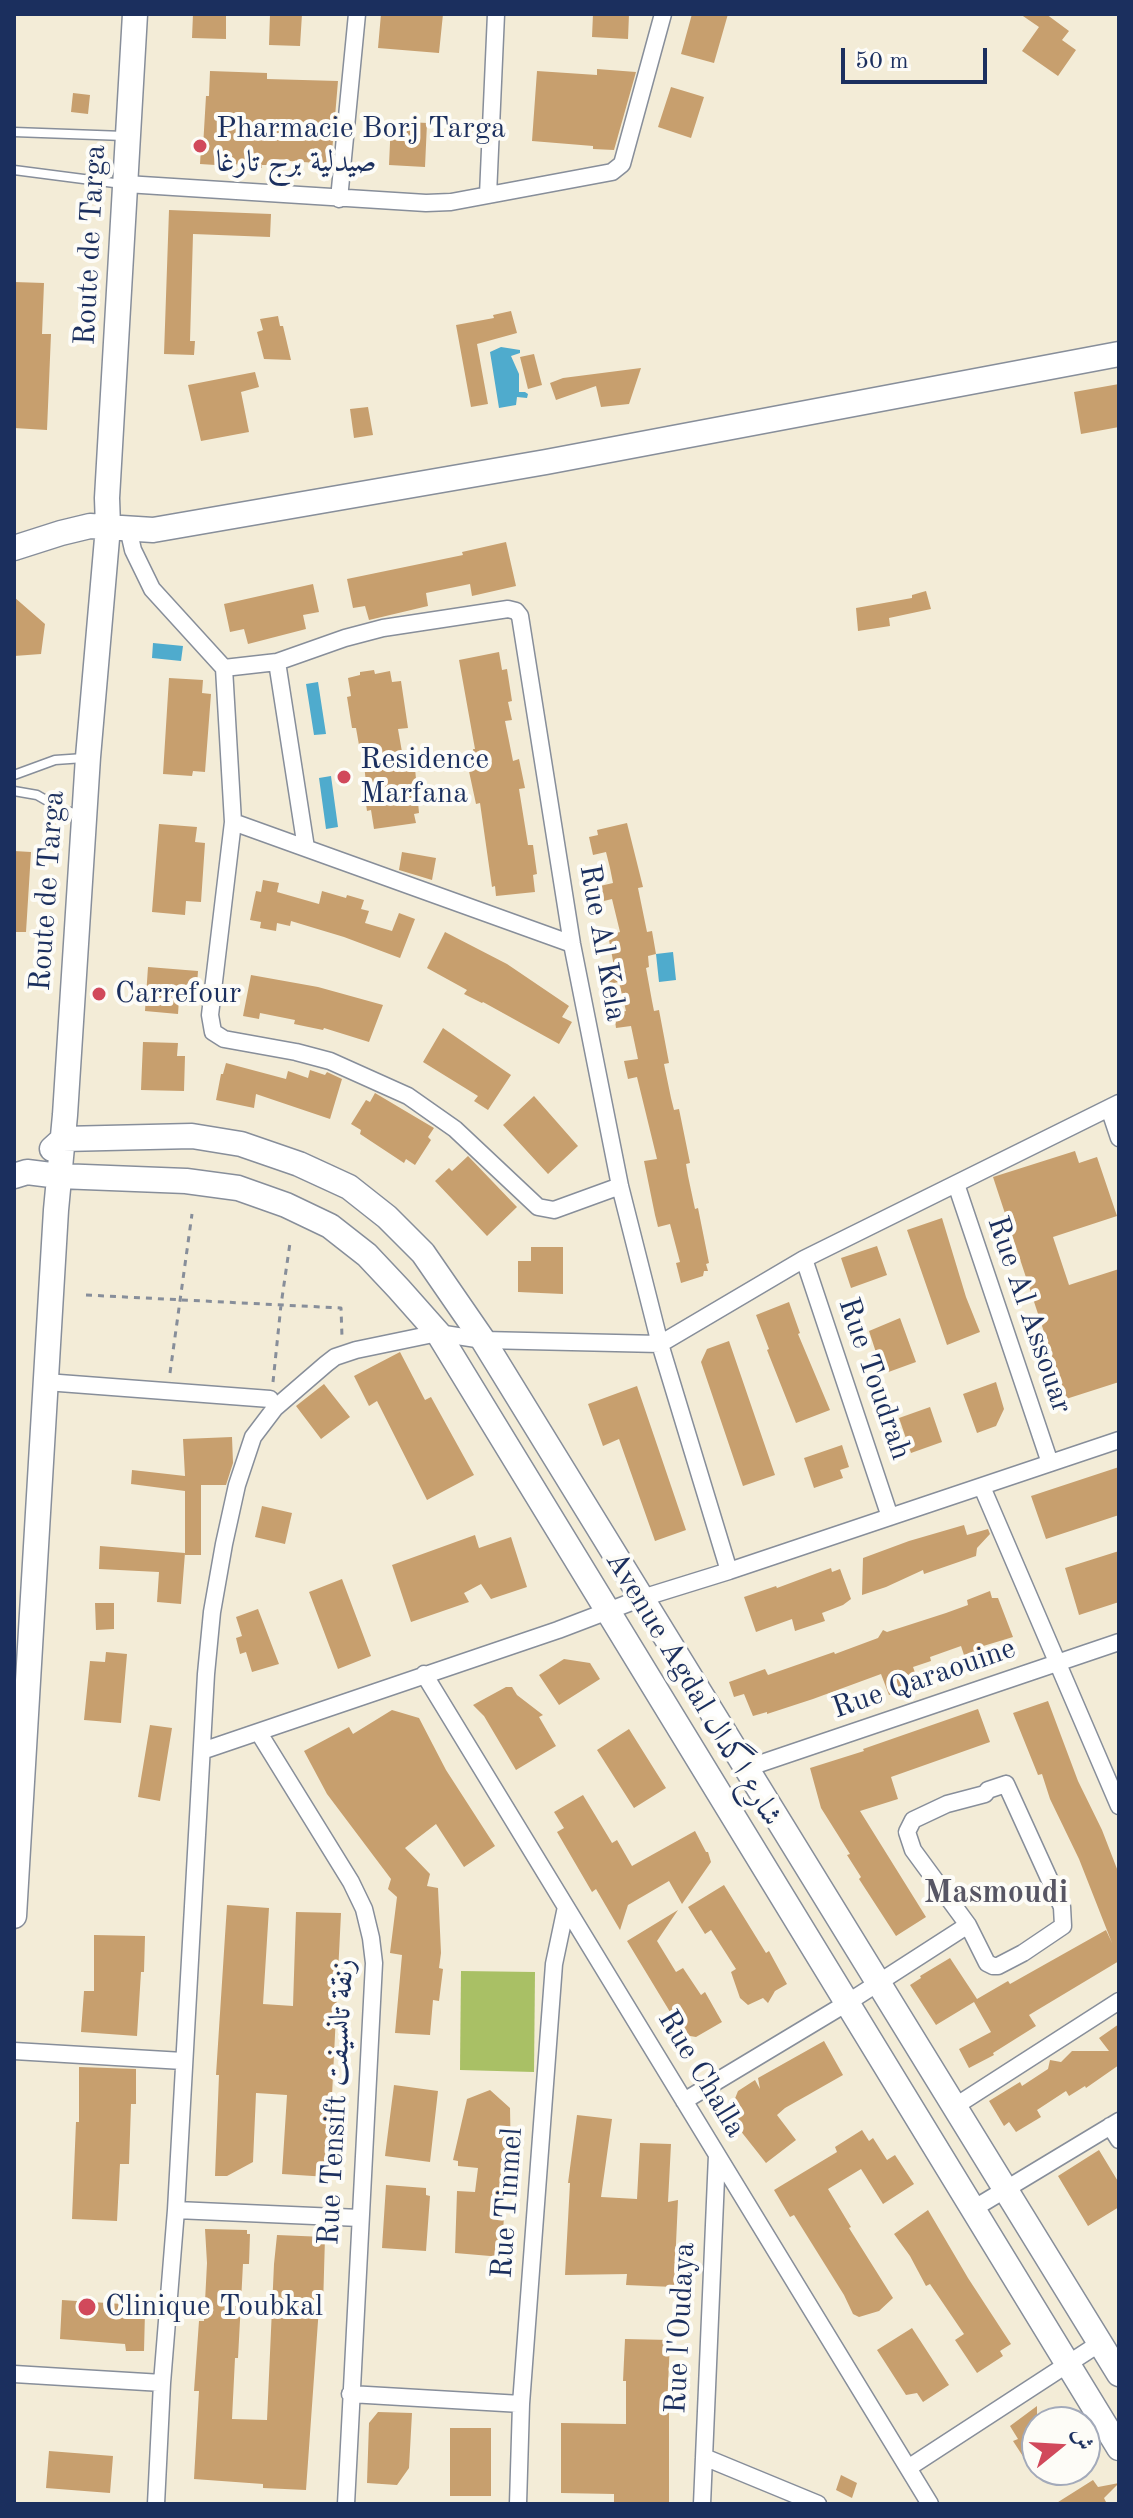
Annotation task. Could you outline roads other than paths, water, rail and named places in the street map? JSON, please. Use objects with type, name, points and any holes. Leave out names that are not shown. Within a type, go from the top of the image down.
[{"type":"street","name":"Route de Targa","points":[[14,1916],[88,757],[118,527],[107,498],[135,14]]},
{"type":"street","points":[[339,199],[357,14]]},
{"type":"street","points":[[488,195],[496,14]]},
{"type":"street","points":[[126,184],[426,203],[605,174],[622,164],[663,14]]},
{"type":"street","points":[[14,548],[90,526],[153,530],[546,462],[1119,354]]},
{"type":"street","points":[[118,527],[152,589],[224,668],[233,822],[210,1015],[213,1032],[224,1039],[330,1061],[408,1096],[455,1129],[538,1207],[554,1210],[620,1186]]},
{"type":"street","name":"Rue Al Kela","points":[[224,668],[277,662],[383,628],[508,609],[518,613],[572,944],[620,1186],[660,1344],[729,1571]]},
{"type":"street","points":[[277,662],[306,848]]},
{"type":"street","points":[[233,822],[572,944]]},
{"type":"street","points":[[156,2504],[212,1612],[237,1485],[253,1437],[275,1408],[326,1364],[345,1353],[438,1333],[483,1340],[660,1344],[804,1259],[1114,1106],[1119,1138]]},
{"type":"street","name":"Avenue Agdal شارع اگدال","points":[[63,1139],[192,1136],[241,1144],[299,1164],[349,1187],[387,1217],[423,1253],[483,1340],[1119,2374]]},
{"type":"street","points":[[20,1174],[63,1139]]},
{"type":"street","name":"Avenue Agdal شارع اگدال","points":[[20,1174],[186,1181],[238,1188],[286,1205],[330,1226],[367,1255],[438,1333],[1119,2448]]},
{"type":"street","name":"Rue Al Assouar","points":[[956,1184],[1050,1463]]},
{"type":"street","name":"Rue Toudrah","points":[[804,1259],[890,1517]]},
{"type":"street","points":[[46,1382],[270,1399]]},
{"type":"street","points":[[202,1751],[642,1598],[1119,1440]]},
{"type":"street","points":[[982,1487],[1119,1806]]},
{"type":"street","name":"Rue Qaraouine","points":[[747,1768],[1119,1642]]},
{"type":"street","name":"Rue Challa","points":[[424,1674],[930,2504]]},
{"type":"street","name":"Rue Tensift زنقة تانسيفت","points":[[259,1733],[351,1882],[364,1909],[374,1963],[346,2504]]},
{"type":"street","points":[[1006,1784],[1062,1907],[1063,1926],[1023,1953],[993,1966],[980,1954],[968,1925],[913,1850],[907,1832],[913,1820],[1006,1784]]},
{"type":"street","name":"Rue Tinmel","points":[[518,2504],[521,2404],[554,1964],[566,1907]]},
{"type":"street","points":[[684,2101],[847,2003],[968,1925]]},
{"type":"street","points":[[954,2107],[1119,2001]]},
{"type":"street","points":[[14,2051],[183,2061]]},
{"type":"street","points":[[973,2209],[1005,2188],[1116,2129]]},
{"type":"street","name":"Rue l'Oudaya","points":[[702,2504],[717,2155]]},
{"type":"street","points":[[176,2210],[360,2218]]},
{"type":"street","points":[[908,2468],[1100,2343]]},
{"type":"street","points":[[14,2374],[162,2383]]},
{"type":"street","points":[[350,2394],[521,2404]]},
{"type":"street","points":[[704,2457],[818,2504]]},
{"type":"lane","points":[[14,132],[129,136]]},
{"type":"lane","points":[[14,170],[126,184]]},
{"type":"lane","points":[[86,815],[65,811],[37,795],[15,791],[15,775],[55,760],[88,757]]},
{"type":"water","points":[[501,347],[520,350],[520,353],[511,356],[519,374],[519,392],[528,394],[527,398],[517,397],[516,405],[499,408],[490,352]]},
{"type":"water","points":[[153,643],[183,646],[181,661],[152,658]]},
{"type":"water","points":[[318,682],[326,734],[314,735],[306,684]]},
{"type":"water","points":[[331,776],[338,827],[326,829],[319,778]]},
{"type":"water","points":[[673,952],[676,980],[659,982],[656,954]]},
{"type":"place","name":"Pharmacie Borj Targa صيدلية برج تارغا","points":[[200,146]]},
{"type":"place","name":"Residence Marfana","points":[[344,777]]},
{"type":"place","name":"Carrefour","points":[[99,994]]},
{"type":"place","name":"Clinique Toubkal","points":[[87,2307]]},
{"type":"district","name":"Masmoudi","points":[[996,1894]]}]
